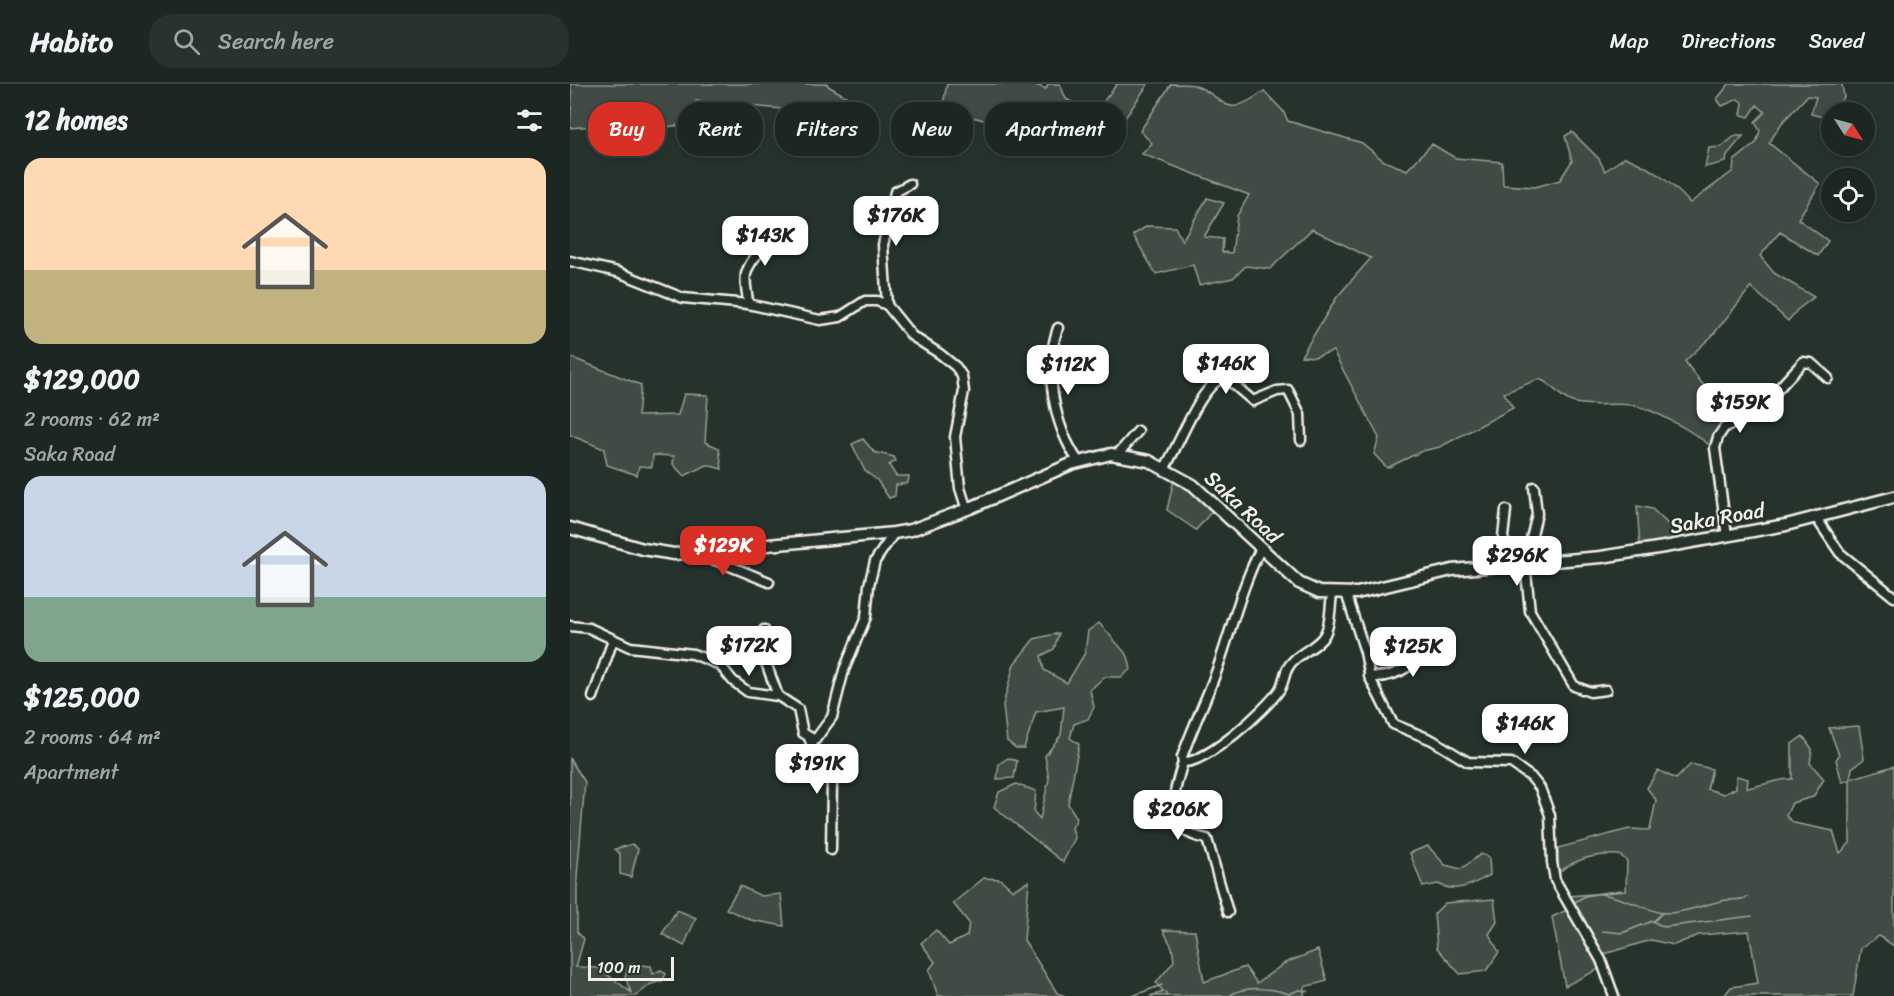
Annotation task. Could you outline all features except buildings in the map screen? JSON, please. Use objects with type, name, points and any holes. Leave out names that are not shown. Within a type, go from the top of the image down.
[{"type":"main road","name":"Saka Road","points":[[570,528],[643,549],[684,554],[894,533],[911,530],[967,510],[1079,462],[1100,455],[1118,455],[1143,460],[1192,485],[1260,550],[1299,583],[1311,590],[1332,594],[1432,574],[1601,557],[1727,536],[1786,525],[1894,497]]},
{"type":"street","points":[[886,305],[883,245],[895,192],[910,184]]},
{"type":"street","points":[[748,304],[746,282],[748,268],[769,243],[790,231]]},
{"type":"street","points":[[570,261],[618,272],[683,298],[748,304],[826,321],[840,317],[865,301],[877,301],[886,305],[912,336],[940,354],[956,367],[962,376],[964,391],[955,437],[960,488],[967,510]]},
{"type":"street","points":[[1058,328],[1052,361],[1058,419],[1066,445],[1079,462]]},
{"type":"street","points":[[1727,536],[1715,448],[1721,432],[1758,411],[1803,362],[1811,363],[1828,378]]},
{"type":"street","points":[[1164,469],[1184,434],[1191,414],[1217,379],[1225,377],[1253,401],[1277,391],[1288,390],[1300,414],[1301,440]]},
{"type":"street","points":[[1118,455],[1138,431]]},
{"type":"street","points":[[1534,487],[1537,514],[1525,563],[1530,610],[1574,686],[1590,692],[1606,690]]},
{"type":"street","points":[[1504,565],[1508,554],[1503,537],[1507,519],[1506,510]]},
{"type":"street","points":[[1815,516],[1840,553],[1894,597]]},
{"type":"street","points":[[570,626],[589,628],[613,640],[652,651],[693,654],[720,665],[748,692],[777,696],[798,710],[803,733],[815,740],[832,717],[844,670],[866,617],[869,585],[875,561],[894,533]]},
{"type":"street","points":[[1228,912],[1208,839],[1187,831],[1176,821],[1173,799],[1183,762],[1182,757],[1193,725],[1219,664],[1244,584],[1260,550]]},
{"type":"street","points":[[684,554],[715,560],[769,582]]},
{"type":"street","points":[[1346,593],[1365,652],[1369,676],[1394,724],[1432,740],[1468,762],[1512,763],[1531,777],[1540,788],[1550,815],[1551,862],[1556,880],[1601,960],[1614,996]]},
{"type":"street","points":[[1183,762],[1199,757],[1241,731],[1280,689],[1284,671],[1300,654],[1323,639],[1332,594]]},
{"type":"street","points":[[764,630],[761,649],[777,696]]},
{"type":"street","points":[[1369,676],[1379,678],[1400,671],[1417,661],[1442,638]]},
{"type":"street","points":[[593,697],[613,640]]},
{"type":"street","points":[[809,738],[823,769],[832,780],[831,850]]},
{"type":"shaded area","points":[[570,84],[828,84],[847,97],[846,102],[775,102],[775,108],[763,107],[763,102],[677,102],[677,126],[667,127],[665,127],[665,102],[588,102],[588,126],[570,128],[572,95]]},
{"type":"shaded area","points":[[947,84],[1033,84],[1046,89],[1048,84],[1060,84],[1066,99],[1072,102],[985,102],[985,121],[973,118],[973,102],[944,102]]},
{"type":"shaded area","points":[[1117,84],[1148,84],[1126,117],[1126,102],[1103,102]]},
{"type":"shaded area","points":[[1171,84],[1194,85],[1232,106],[1240,105],[1264,91],[1283,111],[1288,121],[1362,143],[1384,161],[1407,170],[1432,144],[1455,158],[1502,162],[1503,185],[1535,187],[1560,180],[1572,161],[1565,136],[1572,132],[1599,159],[1605,171],[1625,157],[1661,176],[1690,203],[1733,171],[1734,161],[1756,143],[1760,131],[1755,122],[1765,112],[1757,105],[1749,117],[1741,115],[1743,103],[1738,99],[1722,106],[1717,99],[1729,84],[1842,84],[1844,97],[1840,102],[1821,102],[1821,117],[1811,114],[1816,97],[1807,96],[1781,124],[1769,143],[1820,184],[1798,219],[1828,241],[1818,256],[1780,232],[1760,256],[1774,273],[1814,297],[1797,310],[1788,321],[1751,287],[1712,336],[1685,361],[1710,392],[1719,410],[1719,432],[1713,448],[1686,429],[1652,411],[1632,405],[1587,405],[1572,402],[1539,379],[1504,393],[1513,408],[1440,447],[1422,451],[1387,468],[1374,454],[1379,438],[1333,351],[1315,357],[1301,356],[1337,297],[1371,258],[1312,229],[1270,269],[1246,266],[1233,278],[1199,285],[1193,265],[1156,274],[1133,235],[1147,226],[1175,227],[1182,241],[1207,198],[1224,203],[1204,237],[1223,239],[1222,252],[1232,253],[1237,216],[1249,195],[1142,154],[1152,143],[1140,131]]},
{"type":"shaded area","points":[[1735,136],[1743,136],[1727,155],[1726,162],[1705,167],[1709,148],[1721,147]]},
{"type":"shaded area","points":[[570,357],[641,385],[638,416],[678,415],[684,394],[708,395],[705,442],[719,448],[722,469],[707,465],[684,476],[673,464],[674,456],[653,455],[652,467],[639,466],[637,475],[607,465],[604,449],[570,435]]},
{"type":"shaded area","points":[[863,439],[874,452],[894,457],[896,461],[889,465],[896,476],[909,476],[908,483],[896,485],[895,496],[889,498],[877,480],[865,471],[852,444]]},
{"type":"shaded area","points":[[1174,479],[1188,487],[1213,510],[1196,530],[1167,510]]},
{"type":"shaded area","points":[[1637,506],[1652,509],[1685,540],[1640,546]]},
{"type":"shaded area","points":[[1099,623],[1128,656],[1131,669],[1121,677],[1104,677],[1090,690],[1094,707],[1088,719],[1074,724],[1070,738],[1079,744],[1068,804],[1077,818],[1072,828],[1075,838],[1063,862],[994,807],[999,792],[1016,784],[1036,791],[1034,812],[1040,819],[1049,779],[1045,756],[1061,735],[1064,707],[1036,712],[1024,748],[1016,748],[1007,741],[1003,705],[1014,664],[1034,639],[1059,633],[1054,649],[1041,656],[1044,670],[1067,683],[1085,653],[1088,631]]},
{"type":"shaded area","points":[[1859,726],[1864,759],[1852,768],[1850,779],[1894,766],[1894,946],[1879,936],[1861,948],[1853,996],[1724,996],[1731,987],[1758,983],[1749,931],[1699,935],[1674,945],[1651,940],[1604,954],[1570,896],[1626,891],[1627,861],[1620,855],[1595,856],[1579,860],[1558,873],[1558,848],[1629,829],[1650,830],[1656,800],[1647,788],[1658,770],[1676,779],[1691,764],[1712,769],[1707,789],[1724,794],[1736,788],[1736,776],[1748,779],[1747,788],[1792,779],[1792,744],[1803,736],[1812,749],[1810,763],[1824,779],[1813,797],[1792,803],[1786,816],[1794,823],[1833,831],[1840,853],[1850,843],[1850,780],[1842,782],[1836,760],[1839,755],[1829,728]]},
{"type":"shaded area","points":[[1008,758],[1017,761],[1014,778],[997,779],[999,764]]},
{"type":"shaded area","points":[[570,759],[585,782],[577,877],[577,932],[584,939],[576,967],[598,968],[631,992],[625,977],[629,964],[651,966],[653,974],[661,970],[666,974],[662,981],[651,984],[636,996],[570,996]]},
{"type":"shaded area","points":[[632,844],[638,849],[631,877],[620,874],[620,854],[615,849]]},
{"type":"shaded area","points":[[1428,846],[1445,865],[1461,869],[1481,854],[1489,857],[1490,875],[1458,888],[1438,884],[1423,887],[1410,853]]},
{"type":"shaded area","points":[[984,878],[1000,879],[1013,890],[1029,881],[1024,940],[1057,993],[1065,996],[938,996],[929,970],[935,962],[921,943],[936,930],[949,945],[967,936],[969,923],[953,903]]},
{"type":"shaded area","points":[[740,886],[761,896],[781,894],[784,926],[751,920],[726,909]]},
{"type":"shaded area","points":[[1494,899],[1497,922],[1489,934],[1499,952],[1486,971],[1460,974],[1437,948],[1434,914],[1445,903]]},
{"type":"shaded area","points":[[1569,909],[1599,969],[1565,986],[1552,917]]},
{"type":"shaded area","points":[[677,910],[696,918],[684,946],[662,934]]},
{"type":"shaded area","points":[[1163,930],[1195,931],[1204,982],[1245,967],[1257,983],[1285,963],[1318,950],[1327,981],[1304,987],[1304,996],[1150,996],[1164,992],[1156,983],[1174,961],[1172,947]]},
{"type":"waterway","points":[[1573,903],[1585,896],[1621,890]]},
{"type":"waterway","points":[[1600,894],[1665,913],[1748,897]]},
{"type":"waterway","points":[[1602,931],[1622,933],[1655,920],[1662,913]]},
{"type":"waterway","points":[[1652,921],[1664,927],[1752,916]]},
{"type":"waterway","points":[[1132,996],[1162,985]]},
{"type":"waterway","points":[[1229,996],[1250,989],[1275,990],[1289,994],[1299,990],[1308,991]]}]
